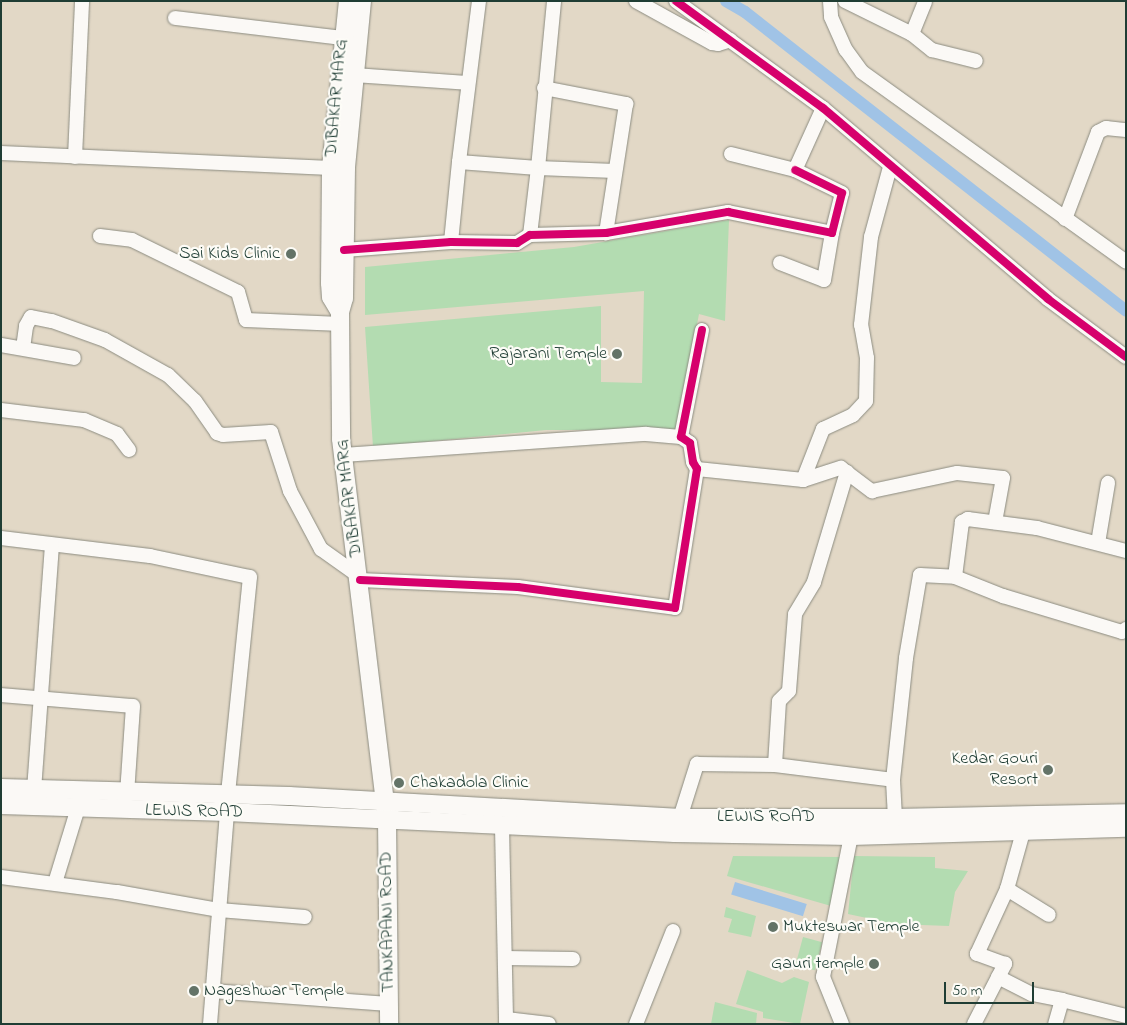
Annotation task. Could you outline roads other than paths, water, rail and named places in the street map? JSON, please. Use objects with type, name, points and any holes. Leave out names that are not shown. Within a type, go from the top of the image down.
[{"type":"main road","name":"DIBAKAR MARG","points":[[341,318],[331,297],[330,283],[331,168],[342,38],[348,1]]},
{"type":"main road","name":"DIBAKAR MARG","points":[[362,1],[346,168],[344,298],[341,318],[343,455],[386,811]]},
{"type":"main road","name":"LEWIS ROAD","points":[[1,788],[127,794],[228,804],[386,811],[680,818],[895,818],[1126,812]]},
{"type":"main road","name":"LEWIS ROAD","points":[[1,805],[78,808],[228,804]]},
{"type":"main road","name":"TANKAPANI ROAD","points":[[386,811],[389,1024]]},
{"type":"main road","name":"LEWIS ROAD","points":[[409,812],[502,827],[851,836],[1126,828]]},
{"type":"street","points":[[75,157],[82,1]]},
{"type":"street","points":[[451,242],[467,83],[479,1]]},
{"type":"street","points":[[530,235],[554,1]]},
{"type":"street","points":[[636,1],[712,43],[718,44],[730,40]]},
{"type":"street","points":[[676,1],[823,108],[890,167],[1048,299],[1126,357]]},
{"type":"street","points":[[830,1],[831,17],[846,50],[862,72],[1126,262]]},
{"type":"street","points":[[845,1],[912,34],[932,50],[976,60]]},
{"type":"street","points":[[912,34],[925,1]]},
{"type":"street","points":[[175,18],[342,38]]},
{"type":"street","points":[[354,75],[467,83]]},
{"type":"street","points":[[544,88],[626,104],[606,233]]},
{"type":"street","points":[[795,170],[823,108]]},
{"type":"street","points":[[1065,219],[1098,132],[1106,128],[1126,130]]},
{"type":"street","points":[[1,153],[331,168]]},
{"type":"street","points":[[731,154],[795,170],[842,193],[832,233],[824,280],[780,263]]},
{"type":"street","points":[[459,162],[615,172]]},
{"type":"street","points":[[803,480],[823,429],[853,415],[866,401],[867,358],[862,337],[862,315],[871,237],[890,167]]},
{"type":"street","points":[[344,250],[451,242],[517,243],[530,235],[606,233],[728,212],[832,233]]},
{"type":"street","points":[[100,236],[132,240],[238,292],[246,320],[341,318]]},
{"type":"street","points":[[23,348],[26,326],[31,317],[52,322],[105,340],[168,375],[195,401],[217,433],[223,435],[271,432],[290,491],[321,549],[359,578],[518,586],[675,608],[697,469],[693,462],[690,443],[681,437],[646,434],[343,455]]},
{"type":"street","points":[[681,437],[702,330]]},
{"type":"street","points":[[1,345],[74,358]]},
{"type":"street","points":[[1,410],[84,420],[117,434],[129,450]]},
{"type":"street","points":[[697,469],[803,480],[841,468],[872,491],[957,473],[1003,478],[995,522]]},
{"type":"street","points":[[775,765],[779,701],[789,692],[795,614],[814,582],[847,472]]},
{"type":"street","points":[[1098,543],[1108,483]]},
{"type":"street","points":[[955,577],[962,522],[968,519],[1036,528],[1126,551]]},
{"type":"street","points":[[1,538],[150,556],[250,577],[228,804],[210,1024]]},
{"type":"street","points":[[34,790],[52,545]]},
{"type":"street","points":[[895,818],[893,780],[906,658],[920,575],[955,577],[1003,596],[1122,632],[1126,629]]},
{"type":"street","points":[[1,694],[133,706],[127,794]]},
{"type":"street","points":[[680,818],[697,764],[775,765],[893,780]]},
{"type":"street","points":[[55,883],[78,808]]},
{"type":"street","points":[[974,1024],[1005,964],[977,954],[1007,889],[1023,832],[1013,814]]},
{"type":"street","points":[[502,827],[506,1021],[549,1024]]},
{"type":"street","points":[[842,1024],[823,977],[851,836]]},
{"type":"street","points":[[1,876],[219,910],[305,917]]},
{"type":"street","points":[[1007,889],[1049,915]]},
{"type":"street","points":[[636,1024],[673,931]]},
{"type":"street","points":[[505,958],[573,959]]},
{"type":"street","points":[[998,977],[1032,994],[1126,1016]]},
{"type":"street","points":[[212,992],[389,1004]]},
{"type":"street","points":[[1055,1024],[1062,1000]]},
{"type":"water","points":[[735,882],[807,904],[803,916],[731,894]]},
{"type":"waterway","points":[[726,1],[745,12],[1126,311]]},
{"type":"place","name":"Sai Kids Clinic","points":[[291,254]]},
{"type":"place","name":"Rajarani Temple","points":[[617,354]]},
{"type":"place","name":"Kedar Gouri Resort","points":[[1048,770]]},
{"type":"place","name":"Chakadola Clinic","points":[[399,783]]},
{"type":"place","name":"Mukteswar Temple","points":[[773,927]]},
{"type":"place","name":"Gauri temple","points":[[874,964]]},
{"type":"place","name":"Nageshwar Temple","points":[[194,991]]}]
